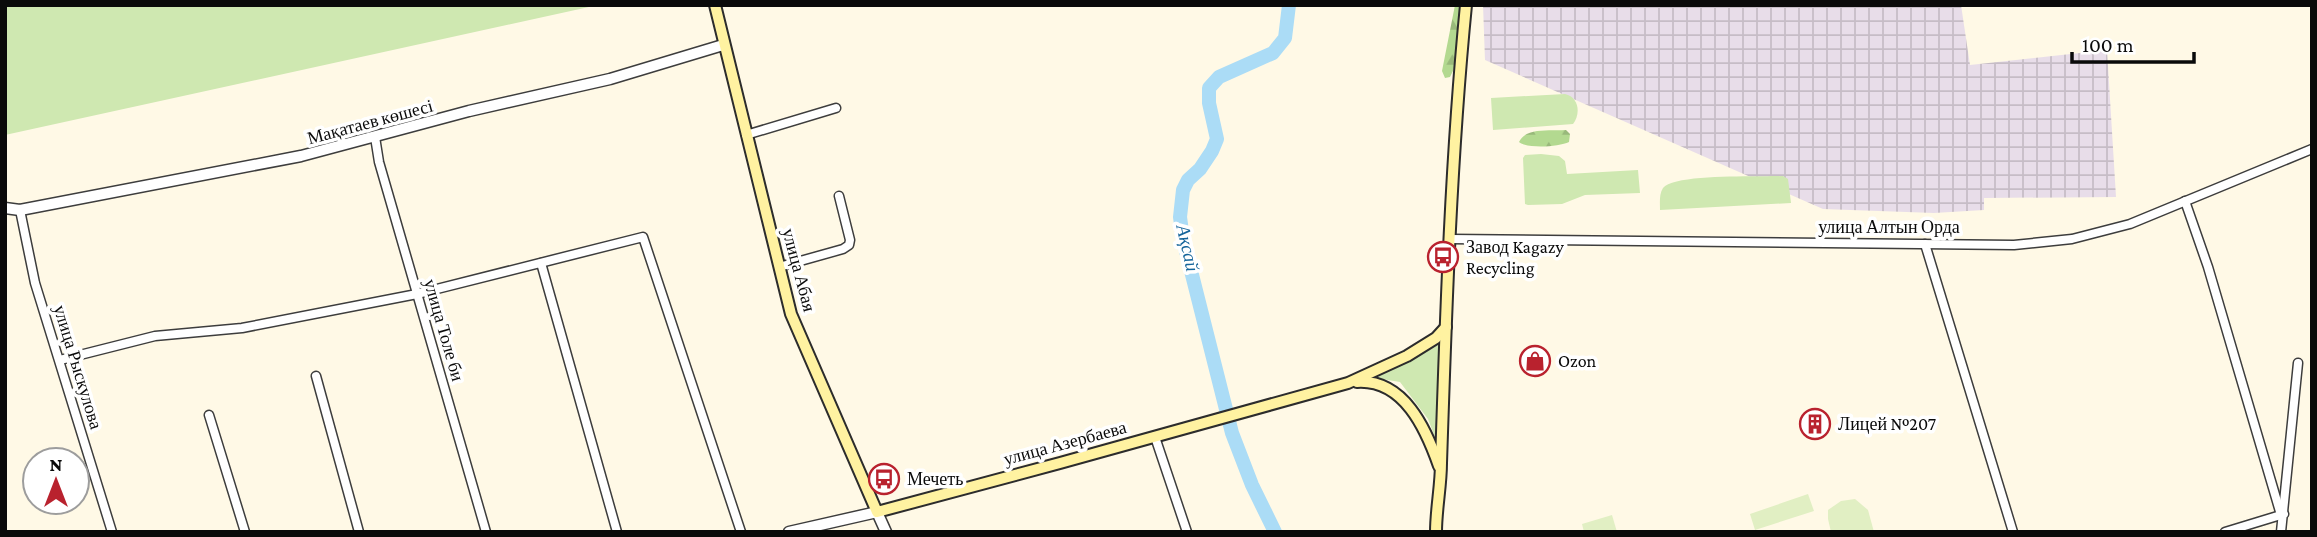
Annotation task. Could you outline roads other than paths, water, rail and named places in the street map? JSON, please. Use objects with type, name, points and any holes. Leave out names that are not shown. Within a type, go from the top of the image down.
[{"type":"main road","name":"улица Абая","points":[[715,5],[791,314],[877,512]]},
{"type":"main road","points":[[1436,532],[1441,473],[1450,239],[1466,5]]},
{"type":"main road","name":"улица Азербаева","points":[[877,512],[1348,383],[1407,355],[1436,338],[1446,327]]},
{"type":"main road","name":"улица Азербаева","points":[[1348,383],[1368,381],[1397,393],[1429,437],[1441,473]]},
{"type":"street","name":"Мақатаев көшесі","points":[[5,208],[20,210],[302,156],[469,111],[610,79],[723,46]]},
{"type":"street","points":[[746,135],[836,108]]},
{"type":"street","name":"улица Толе би","points":[[375,136],[379,162],[486,532]]},
{"type":"street","name":"улица Алтын Орда","points":[[1450,239],[2014,245],[2072,239],[2130,224],[2312,149]]},
{"type":"street","points":[[779,267],[849,245],[839,196]]},
{"type":"street","points":[[2185,201],[2208,267],[2282,514]]},
{"type":"street","name":"улица Рыскулова","points":[[20,210],[35,282],[112,532]]},
{"type":"street","points":[[60,360],[155,336],[242,328],[417,294],[643,237],[741,532]]},
{"type":"street","points":[[1925,244],[2013,532]]},
{"type":"street","points":[[541,263],[617,532]]},
{"type":"street","points":[[2281,532],[2298,363]]},
{"type":"street","points":[[316,376],[359,532]]},
{"type":"street","points":[[209,415],[245,532]]},
{"type":"street","points":[[1155,437],[1187,532]]},
{"type":"street","name":"улица Азербаева","points":[[789,532],[877,512]]},
{"type":"street","name":"улица Абая","points":[[877,512],[886,532]]},
{"type":"street","points":[[2225,532],[2282,514]]},
{"type":"waterway","name":"Ақсай","points":[[1275,532],[1252,485],[1232,433],[1183,239],[1180,217],[1183,190],[1188,180],[1200,169],[1217,139],[1209,103],[1209,88],[1219,77],[1273,53],[1285,38],[1289,5]]},
{"type":"place","name":"Завод Kagazy Recycling","points":[[1443,257]]},
{"type":"place","name":"Ozon","points":[[1535,361]]},
{"type":"place","name":"Лицей №207","points":[[1815,424]]},
{"type":"place","name":"Мечеть","points":[[884,479]]}]
